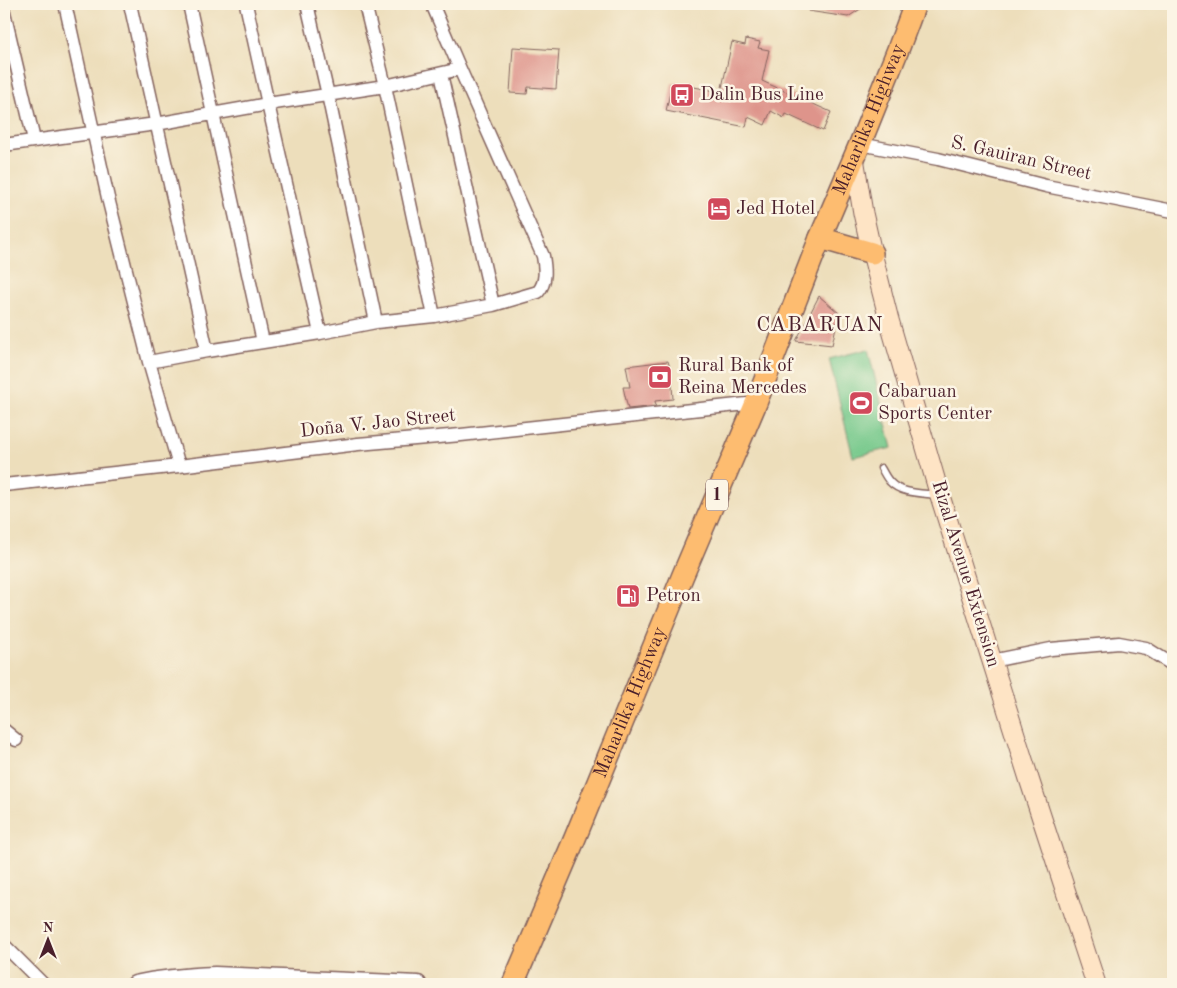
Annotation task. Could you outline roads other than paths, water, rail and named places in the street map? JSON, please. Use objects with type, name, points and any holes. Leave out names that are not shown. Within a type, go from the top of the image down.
[{"type":"main road","name":"Maharlika Highway","points":[[513,984],[756,403],[820,238],[857,151],[915,4]]},
{"type":"main road","name":"Rizal Avenue Extension","points":[[857,151],[863,213],[872,253],[940,496],[1096,984]]},
{"type":"main road","points":[[820,238],[872,253]]},
{"type":"street","points":[[65,4],[108,198],[149,362],[179,466]]},
{"type":"street","points":[[130,4],[207,351]]},
{"type":"street","points":[[189,4],[263,342]]},
{"type":"street","points":[[246,4],[320,333]]},
{"type":"street","points":[[307,4],[376,322]]},
{"type":"street","points":[[365,4],[385,86],[434,316]]},
{"type":"street","points":[[149,362],[376,322],[434,316],[493,305],[538,292],[542,288],[545,269],[543,256],[432,4]]},
{"type":"street","points":[[4,12],[34,140]]},
{"type":"street","points":[[4,145],[156,124],[212,113],[385,86],[460,69]]},
{"type":"street","points":[[441,74],[493,305]]},
{"type":"street","name":"S. Gauiran Street","points":[[857,151],[938,159],[1046,186],[1173,211]]},
{"type":"street","name":"Doña V. Jao Street","points":[[4,485],[358,444],[461,435],[756,403]]},
{"type":"street","points":[[992,661],[1051,649],[1119,643],[1146,648],[1173,665]]},
{"type":"street","points":[[4,730],[16,740]]},
{"type":"street","points":[[4,945],[43,984]]},
{"type":"street","points":[[135,984],[186,976],[418,984]]},
{"type":"lane","points":[[881,468],[895,486],[911,492],[940,496]]},
{"type":"place","name":"Dalin Bus Line","points":[[682,95]]},
{"type":"place","name":"Jed Hotel","points":[[719,209]]},
{"type":"place","name":"Rural Bank of Reina Mercedes","points":[[660,377]]},
{"type":"place","name":"Cabaruan Sports Center","points":[[861,403]]},
{"type":"place","name":"Petron","points":[[628,596]]},
{"type":"district","name":"CABARUAN","points":[[820,325]]}]
